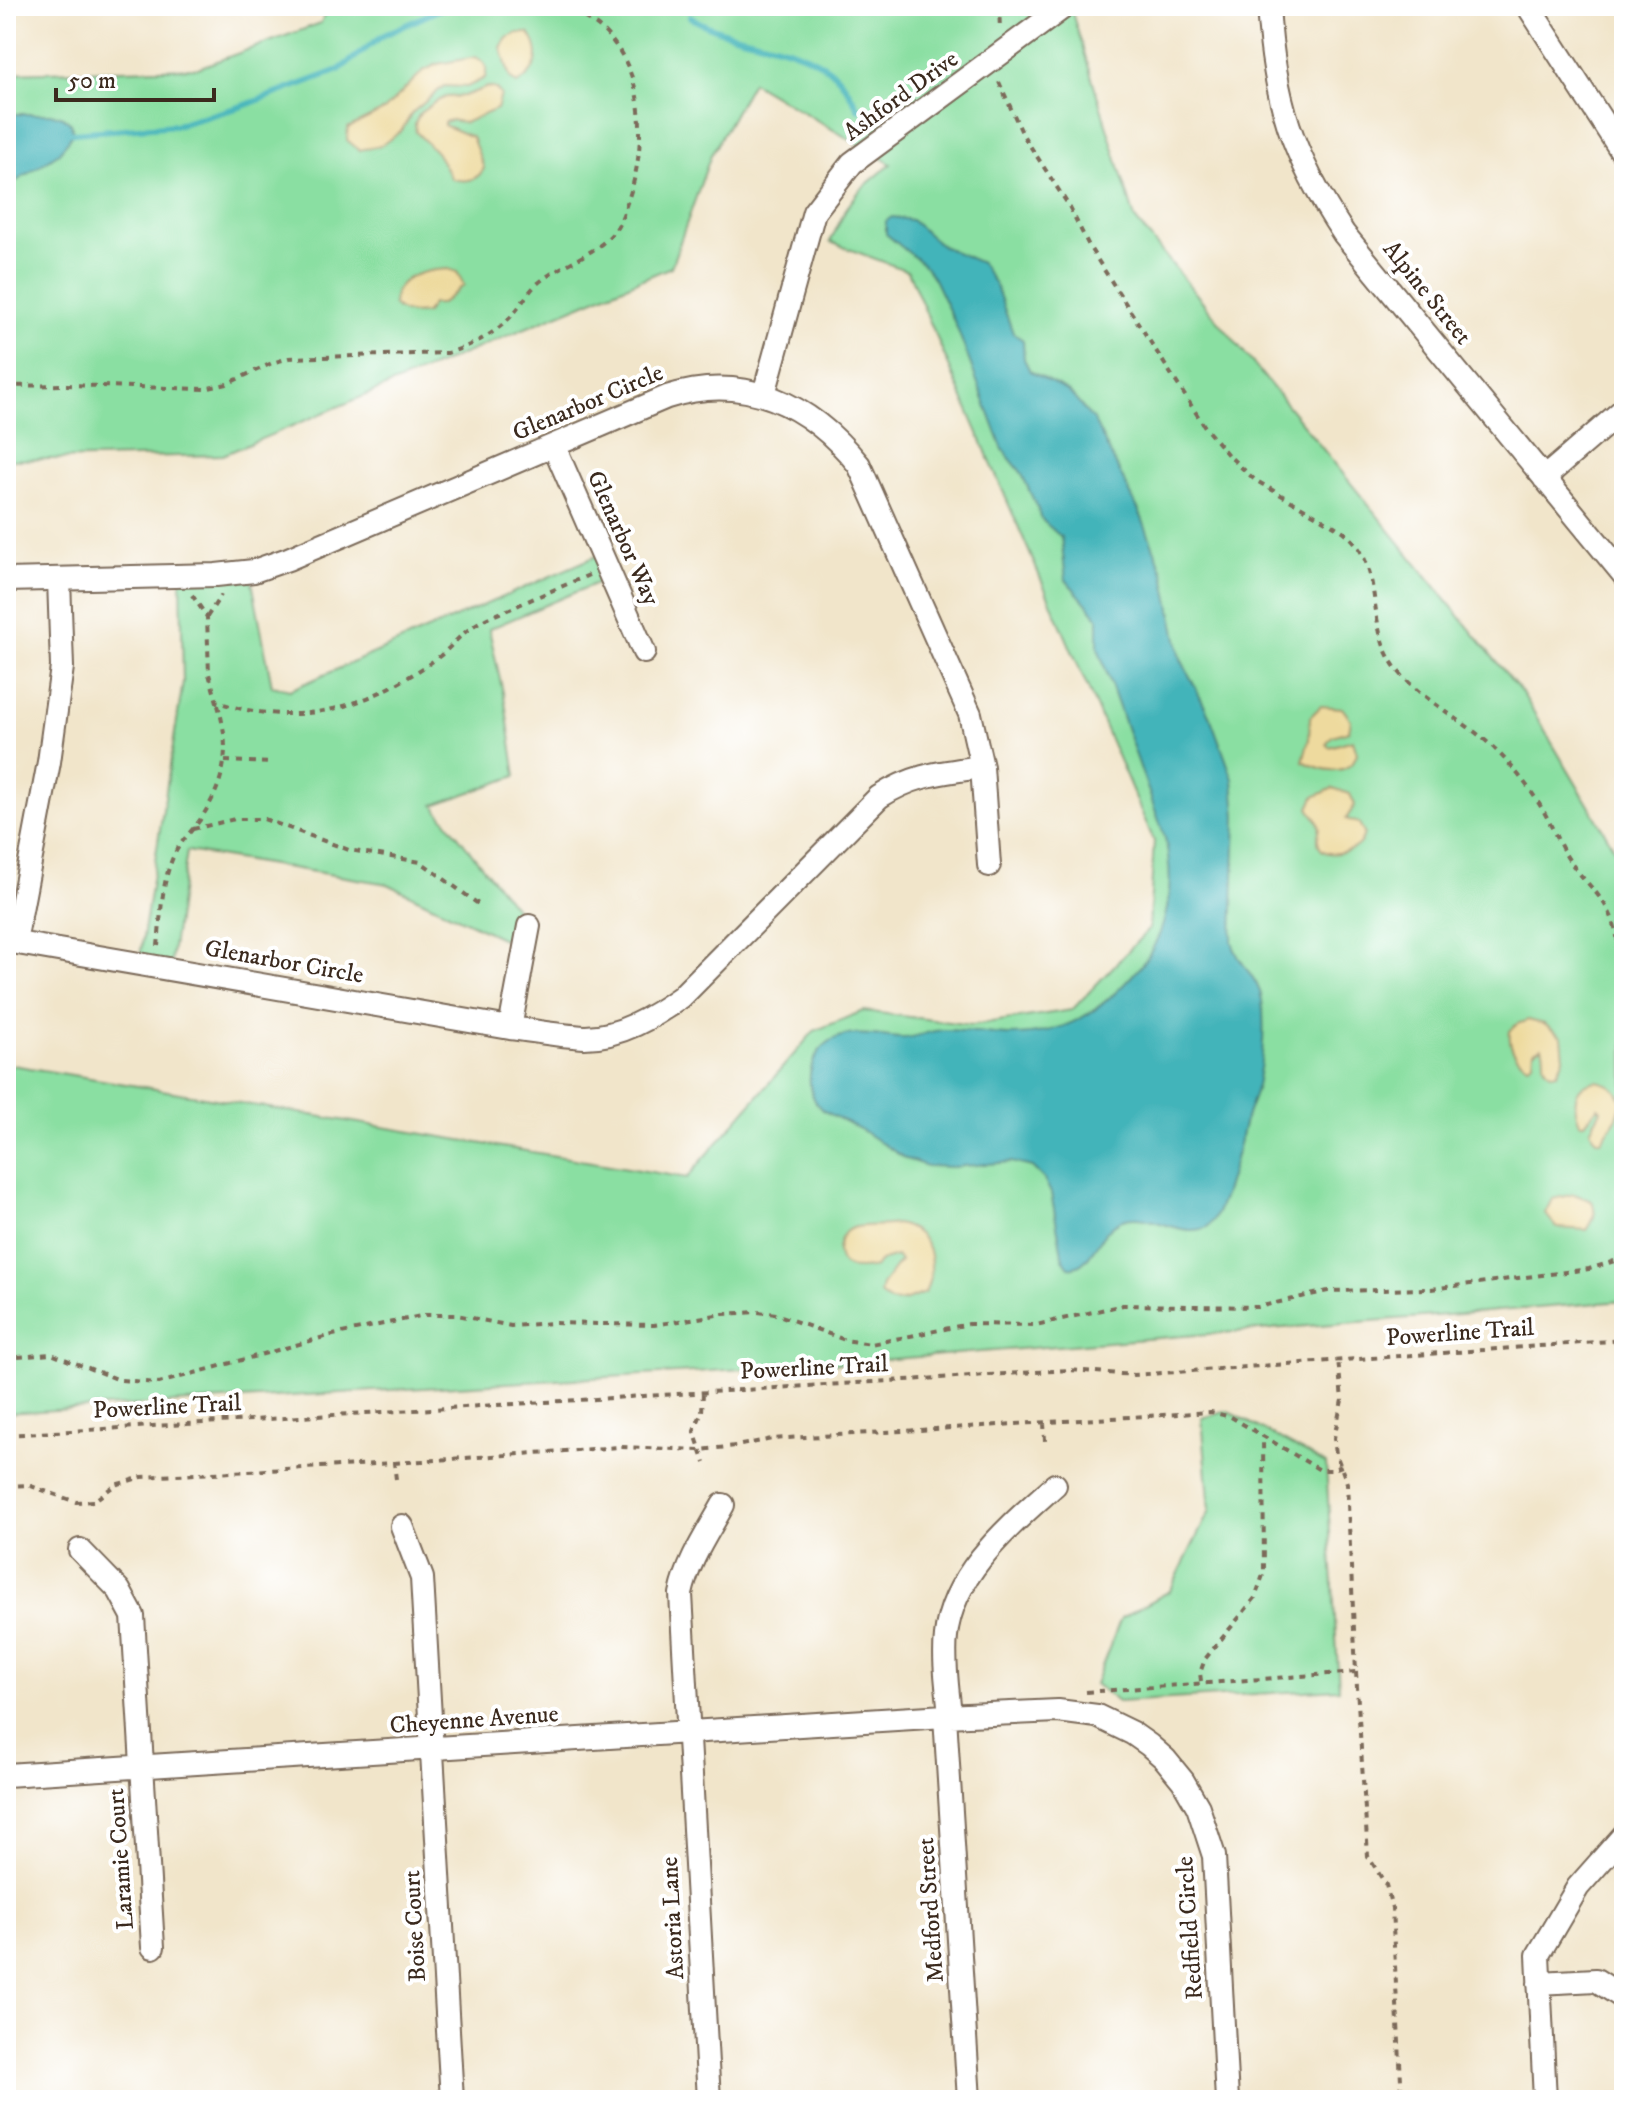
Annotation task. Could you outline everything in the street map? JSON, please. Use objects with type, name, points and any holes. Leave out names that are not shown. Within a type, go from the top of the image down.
[{"type":"street","name":"Ashford Drive","points":[[764,394],[814,212],[852,163],[1065,6]]},
{"type":"street","name":"Alpine Street","points":[[1268,6],[1271,53],[1287,125],[1320,198],[1344,234],[1624,575]]},
{"type":"street","points":[[1528,6],[1624,155]]},
{"type":"street","name":"Glenarbor Circle","points":[[6,580],[216,575],[254,571],[686,391],[737,389],[764,394],[820,423],[842,443],[859,465],[970,714],[982,767],[989,865]]},
{"type":"street","points":[[1544,478],[1624,409]]},
{"type":"street","name":"Glenarbor Way","points":[[554,446],[644,652]]},
{"type":"street","points":[[11,942],[49,762],[62,667],[59,579]]},
{"type":"street","name":"Glenarbor Circle","points":[[11,942],[510,1028],[587,1037],[622,1030],[652,1017],[681,997],[879,797],[901,783],[925,775],[982,767]]},
{"type":"street","points":[[510,1028],[529,926]]},
{"type":"street","name":"Medford Street","points":[[969,2100],[945,1638],[951,1608],[996,1540],[1055,1485]]},
{"type":"street","name":"Astoria Lane","points":[[709,2100],[681,1594],[696,1551],[723,1505]]},
{"type":"street","name":"Boise Court","points":[[402,1526],[422,1578],[452,2100]]},
{"type":"street","name":"Laramie Court","points":[[80,1550],[119,1590],[133,1616],[153,1947]]},
{"type":"street","name":"Redfield Circle","points":[[948,1716],[1058,1711],[1097,1716],[1132,1733],[1165,1759],[1198,1807],[1214,1856],[1227,2100]]},
{"type":"street","name":"Cheyenne Avenue","points":[[6,1775],[948,1716]]},
{"type":"street","points":[[1545,2100],[1538,1955],[1578,1887],[1624,1835]]},
{"type":"street","points":[[1539,1983],[1596,1980],[1624,1998]]},
{"type":"path","points":[[6,386],[204,389],[227,384],[289,358],[447,353],[494,331],[507,321],[536,284],[589,253],[612,234],[620,222],[635,177],[639,107],[628,66],[618,47],[601,28],[558,6]]},
{"type":"path","points":[[999,6],[1000,32]]},
{"type":"path","points":[[998,81],[1023,135],[1069,206],[1090,248],[1207,430],[1255,480],[1355,541],[1369,569],[1378,627],[1392,662],[1412,685],[1496,750],[1535,798],[1563,850],[1605,904],[1612,919],[1624,1015]]},
{"type":"path","points":[[217,702],[266,713],[307,713],[346,707],[374,697],[407,679],[479,622],[591,574]]},
{"type":"path","points":[[207,617],[221,594]]},
{"type":"path","points":[[158,948],[168,872],[176,850],[212,801],[225,761],[226,736],[209,674],[207,617],[192,595]]},
{"type":"path","points":[[225,761],[272,763]]},
{"type":"path","points":[[193,829],[235,819],[264,819],[349,850],[421,862],[481,906]]},
{"type":"path","points":[[6,1358],[51,1354],[120,1380],[159,1383],[395,1319],[437,1314],[518,1326],[552,1323],[663,1325],[723,1314],[758,1312],[776,1314],[845,1340],[878,1343],[969,1324],[1036,1325],[1129,1305],[1258,1307],[1332,1290],[1431,1289],[1589,1269],[1624,1258]]},
{"type":"path","name":"Powerline Trail","points":[[6,1435],[1070,1370],[1134,1375],[1624,1340]]},
{"type":"path","points":[[1338,1359],[1342,1400],[1334,1438],[1336,1454],[1347,1483],[1368,1856],[1386,1885],[1392,1908],[1402,2100]]},
{"type":"path","points":[[703,1393],[702,1412],[694,1431],[705,1463]]},
{"type":"path","points":[[6,1486],[28,1485],[76,1502],[94,1501],[115,1485],[142,1477],[620,1447],[700,1450],[772,1439],[1211,1412],[1231,1417],[1320,1470],[1342,1466]]},
{"type":"path","points":[[1044,1422],[1045,1441]]},
{"type":"path","points":[[1201,1682],[1200,1673],[1205,1659],[1255,1598],[1264,1572],[1263,1436]]},
{"type":"path","points":[[394,1463],[396,1479]]},
{"type":"path","points":[[1058,1711],[1073,1697],[1088,1691],[1356,1672]]},
{"type":"green space","points":[[327,6],[1070,6],[1135,219],[1523,694],[1624,865],[1624,1301],[843,1363],[6,1413],[6,1064],[687,1178],[814,1031],[863,1011],[972,1025],[1072,1010],[1149,929],[1154,841],[908,271],[830,242],[846,209],[861,189],[891,164],[752,82],[711,155],[671,267],[223,455],[6,460],[6,73],[198,68],[321,23]]},
{"type":"green space","points":[[601,554],[611,577],[489,629],[505,702],[516,776],[434,805],[529,926],[524,949],[388,884],[187,851],[170,968],[139,963],[183,682],[181,576],[250,571],[272,686],[290,690]]},
{"type":"green space","points":[[1228,1411],[1326,1464],[1339,1689],[1118,1702],[1095,1684],[1121,1618],[1170,1591],[1210,1510],[1202,1418]]},
{"type":"sand","points":[[518,33],[529,33],[537,55],[530,74],[517,84],[510,78],[501,47],[507,38]]},
{"type":"sand","points":[[476,57],[485,66],[485,78],[467,87],[444,86],[412,113],[402,130],[380,146],[359,150],[347,140],[348,128],[384,110],[423,71],[437,64]]},
{"type":"sand","points":[[488,87],[496,89],[501,95],[497,109],[464,123],[444,122],[444,125],[472,137],[484,168],[471,180],[452,179],[436,152],[416,132],[415,123],[420,113],[435,102]]},
{"type":"sand","points":[[448,269],[457,272],[464,285],[441,304],[432,304],[426,313],[417,314],[404,312],[393,305],[399,287],[412,276]]},
{"type":"sand","points":[[1321,706],[1342,708],[1351,720],[1349,731],[1332,736],[1326,744],[1329,747],[1353,740],[1357,753],[1353,761],[1342,769],[1327,769],[1303,761],[1309,739],[1310,717]]},
{"type":"sand","points":[[1333,788],[1350,794],[1355,805],[1346,819],[1359,823],[1364,833],[1354,848],[1332,853],[1320,848],[1320,827],[1309,808],[1314,797]]},
{"type":"sand","points":[[1528,1020],[1544,1024],[1562,1037],[1564,1058],[1557,1073],[1552,1074],[1544,1065],[1542,1047],[1534,1051],[1533,1062],[1528,1065],[1513,1051],[1510,1031]]},
{"type":"sand","points":[[1596,1081],[1613,1088],[1622,1103],[1602,1140],[1597,1140],[1590,1130],[1601,1110],[1598,1107],[1585,1123],[1580,1123],[1575,1102],[1583,1087]]},
{"type":"sand","points":[[1574,1194],[1592,1201],[1594,1216],[1587,1230],[1557,1228],[1545,1213],[1552,1199]]},
{"type":"sand","points":[[896,1224],[908,1227],[924,1241],[931,1260],[931,1271],[925,1293],[896,1302],[880,1294],[882,1285],[900,1261],[896,1256],[880,1261],[875,1267],[855,1269],[844,1265],[838,1250],[847,1230]]},
{"type":"water","points":[[6,111],[63,117],[71,124],[73,133],[59,153],[6,188]]},
{"type":"water","points":[[892,217],[911,220],[942,246],[981,263],[996,286],[1013,333],[1023,340],[1024,359],[1030,371],[1069,392],[1094,421],[1140,513],[1164,574],[1181,659],[1211,719],[1233,779],[1236,816],[1232,941],[1238,957],[1260,992],[1263,1030],[1257,1085],[1229,1180],[1218,1212],[1205,1228],[1186,1230],[1145,1219],[1126,1219],[1116,1223],[1084,1262],[1077,1266],[1069,1267],[1063,1259],[1051,1193],[1044,1179],[1032,1167],[1011,1162],[927,1166],[906,1159],[860,1129],[822,1110],[811,1089],[810,1077],[817,1055],[834,1039],[846,1035],[905,1038],[950,1030],[1028,1034],[1065,1026],[1081,1018],[1111,997],[1149,955],[1163,923],[1169,890],[1165,838],[1098,648],[1098,617],[1066,580],[1061,537],[1043,521],[1021,472],[1003,450],[955,323],[934,279],[925,266],[886,234],[886,221]]},
{"type":"waterway","points":[[73,133],[177,125],[243,106],[339,70],[382,36],[447,6]]},
{"type":"waterway","points":[[690,17],[724,32],[779,46],[814,60],[839,78],[859,110]]}]
